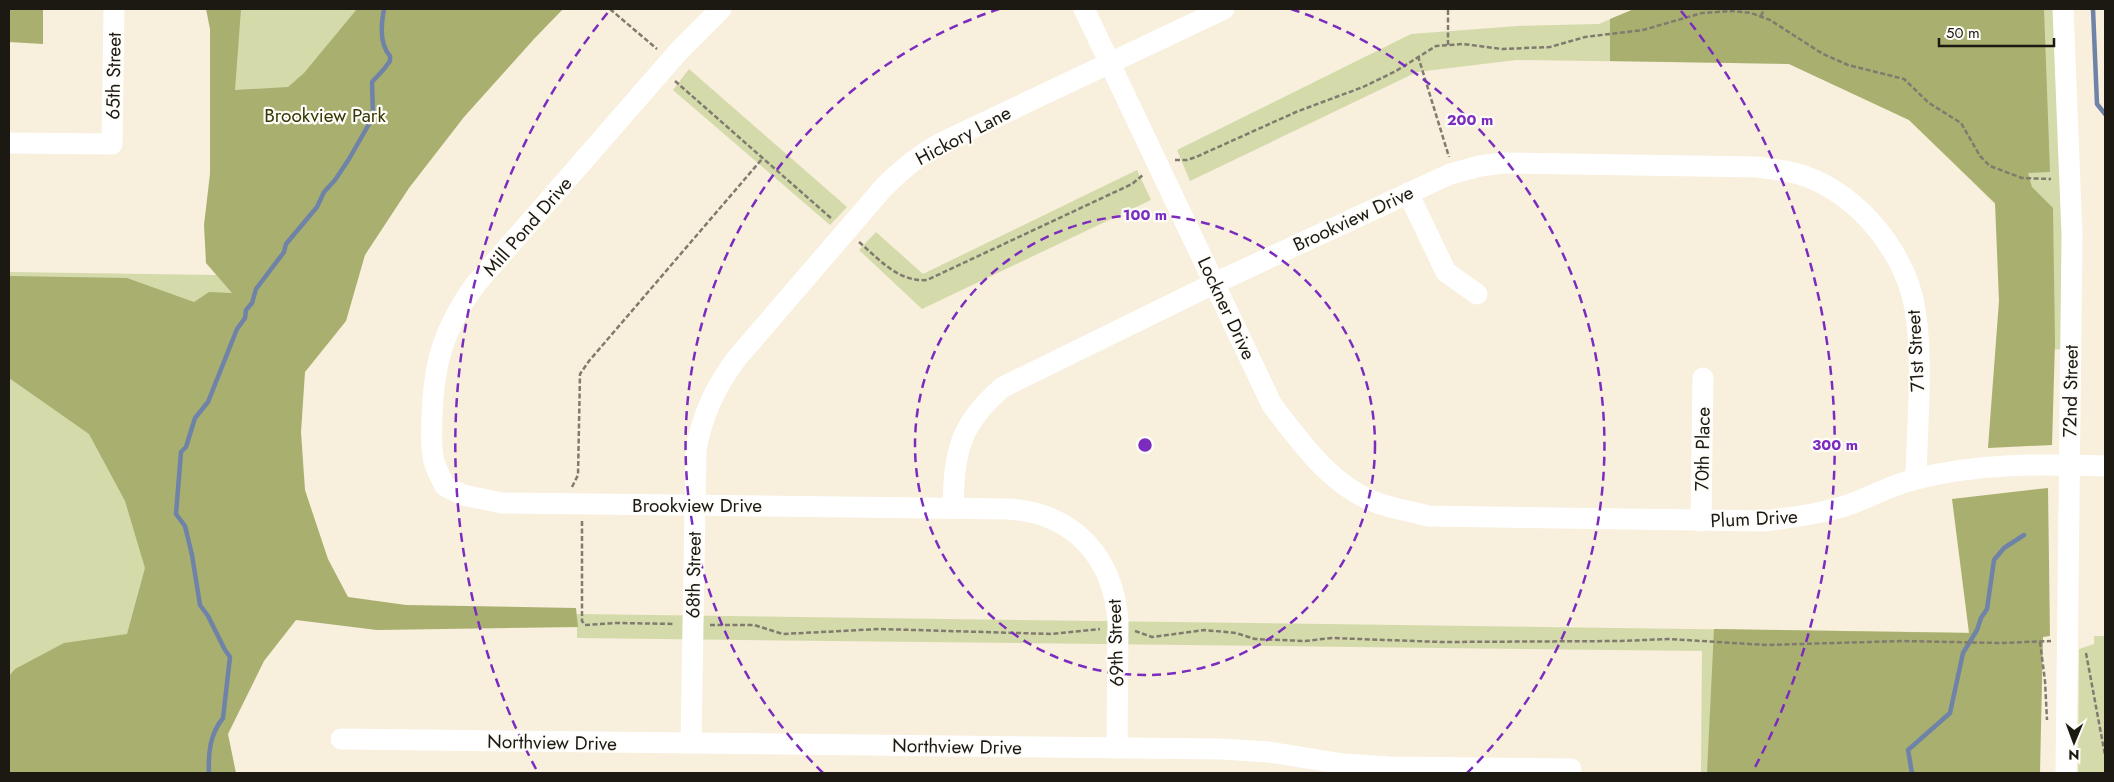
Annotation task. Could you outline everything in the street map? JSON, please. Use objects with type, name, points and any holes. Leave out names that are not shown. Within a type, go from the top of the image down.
[{"type":"street","name":"65th Street","points":[[9,143],[112,144],[114,9]]},
{"type":"street","name":"Mill Pond Drive","points":[[445,486],[434,460],[431,440],[432,406],[434,378],[439,352],[452,321],[475,285],[668,66],[678,52],[721,9]]},
{"type":"street","name":"Lockner Drive","points":[[1084,9],[1272,405],[1309,452],[1326,470],[1347,487],[1375,502],[1428,516],[1455,517]]},
{"type":"street","name":"Hickory Lane","points":[[737,358],[889,181],[920,155],[1224,9]]},
{"type":"street","name":"72nd Street","points":[[2063,9],[2072,235],[2066,773]]},
{"type":"street","name":"Brookview Drive","points":[[953,508],[957,452],[970,424],[988,400],[1003,387],[1215,283],[1454,173],[1480,166],[1503,163],[1766,168],[1806,176],[1833,190],[1858,209]]},
{"type":"street","points":[[1408,193],[1446,272],[1477,294]]},
{"type":"street","name":"71st Street","points":[[1858,209],[1889,245],[1906,278],[1916,314],[1919,352],[1916,479]]},
{"type":"street","name":"68th Street","points":[[691,743],[696,449],[701,425],[710,401],[721,379],[737,358]]},
{"type":"street","name":"70th Place","points":[[1701,521],[1703,378]]},
{"type":"street","name":"Plum Drive","points":[[1455,517],[1763,522],[1797,518],[1845,506],[1882,489],[1916,479],[1963,469],[2007,464],[2105,466]]},
{"type":"street","name":"Brookview Drive","points":[[445,486],[463,495],[502,503],[1008,509]]},
{"type":"street","name":"69th Street","points":[[1008,509],[1037,513],[1056,521],[1074,532],[1090,546],[1102,563],[1111,581],[1116,601],[1118,628],[1117,748]]},
{"type":"street","name":"Northview Drive","points":[[341,739],[1222,749],[1270,752],[1344,764],[1390,767],[1571,769]]},
{"type":"path","points":[[610,9],[665,56],[670,76],[762,159],[894,272],[909,279],[927,280],[1132,184],[1158,164],[1196,157],[1296,112],[1396,71],[1436,46],[1463,44],[1502,49],[1550,47],[1585,37],[1643,30],[1718,11],[1751,12],[1770,20],[1823,54],[1848,65],[1904,79],[1929,103],[1962,123],[1976,149],[1990,166],[2022,178],[2055,179]]},
{"type":"path","points":[[1448,9],[1448,45]]},
{"type":"path","points":[[1761,16],[1764,9]]},
{"type":"path","points":[[1418,56],[1454,173]]},
{"type":"path","points":[[762,159],[611,335],[580,374],[578,475],[569,498],[575,504],[582,521],[582,621],[585,625],[616,623],[754,625],[784,634],[880,629],[1052,634],[1118,628],[1130,629],[1152,637],[1204,630],[1236,633],[1255,639],[1305,641],[1332,638],[1441,642],[1694,639],[1766,645],[2040,642],[2078,638],[2083,642],[2105,755]]},
{"type":"path","points":[[2040,642],[2045,681],[2047,722]]},
{"type":"green space","points":[[9,9],[43,9],[43,44],[9,42]]},
{"type":"green space","name":"Brookview Park","points":[[206,9],[241,9],[235,90],[288,87],[304,73],[357,9],[563,9],[464,117],[409,188],[365,255],[346,321],[305,372],[301,432],[305,490],[328,559],[348,597],[406,605],[576,608],[578,627],[377,630],[296,620],[264,661],[228,734],[236,773],[9,773],[9,676],[15,669],[64,643],[127,634],[145,568],[125,501],[89,434],[9,378],[9,276],[127,278],[194,302],[209,292],[232,293],[206,263],[204,225],[210,174],[210,29]]},
{"type":"green space","name":"Brookview Park","points":[[221,9],[552,9],[304,304],[296,617],[9,773],[9,272],[216,275]]},
{"type":"green space","points":[[1634,9],[2063,10],[2071,349],[2043,350],[1995,204],[1909,120],[1789,64],[1516,60],[1417,72],[1190,181],[1177,150],[1411,34],[1518,26],[1599,24]]},
{"type":"green space","points":[[1634,9],[2044,9],[2050,172],[2028,173],[2032,187],[2053,208],[2055,342],[2052,445],[1988,448],[1999,301],[1995,203],[1909,120],[1789,64],[1610,61],[1610,19]]},
{"type":"green space","points":[[689,69],[847,207],[830,225],[673,90]]},
{"type":"green space","points":[[1137,170],[1151,200],[922,309],[859,250],[876,232],[923,274]]},
{"type":"green space","points":[[2048,488],[2050,636],[2043,637],[2040,773],[1707,773],[1714,629],[1969,633],[1952,499]]},
{"type":"green space","points":[[577,614],[1993,633],[2039,773],[1701,773],[1702,651],[577,638]]},
{"type":"green space","points":[[2094,636],[2105,636],[2105,773],[2078,773],[2079,649],[2094,644]]},
{"type":"waterway","points":[[209,773],[211,744],[215,731],[223,718],[230,657],[200,605],[185,526],[176,514],[181,452],[186,447],[195,418],[208,402],[237,329],[245,318],[246,310],[252,303],[256,289],[284,252],[286,244],[317,207],[324,192],[335,180],[349,159],[373,117],[372,82],[390,61],[390,56],[382,40],[384,9]]},
{"type":"waterway","points":[[2093,9],[2097,104],[2105,114]]},
{"type":"waterway","points":[[1912,773],[1908,750],[1950,713],[1963,653],[1987,609],[1994,560],[2004,548],[2024,535]]}]
